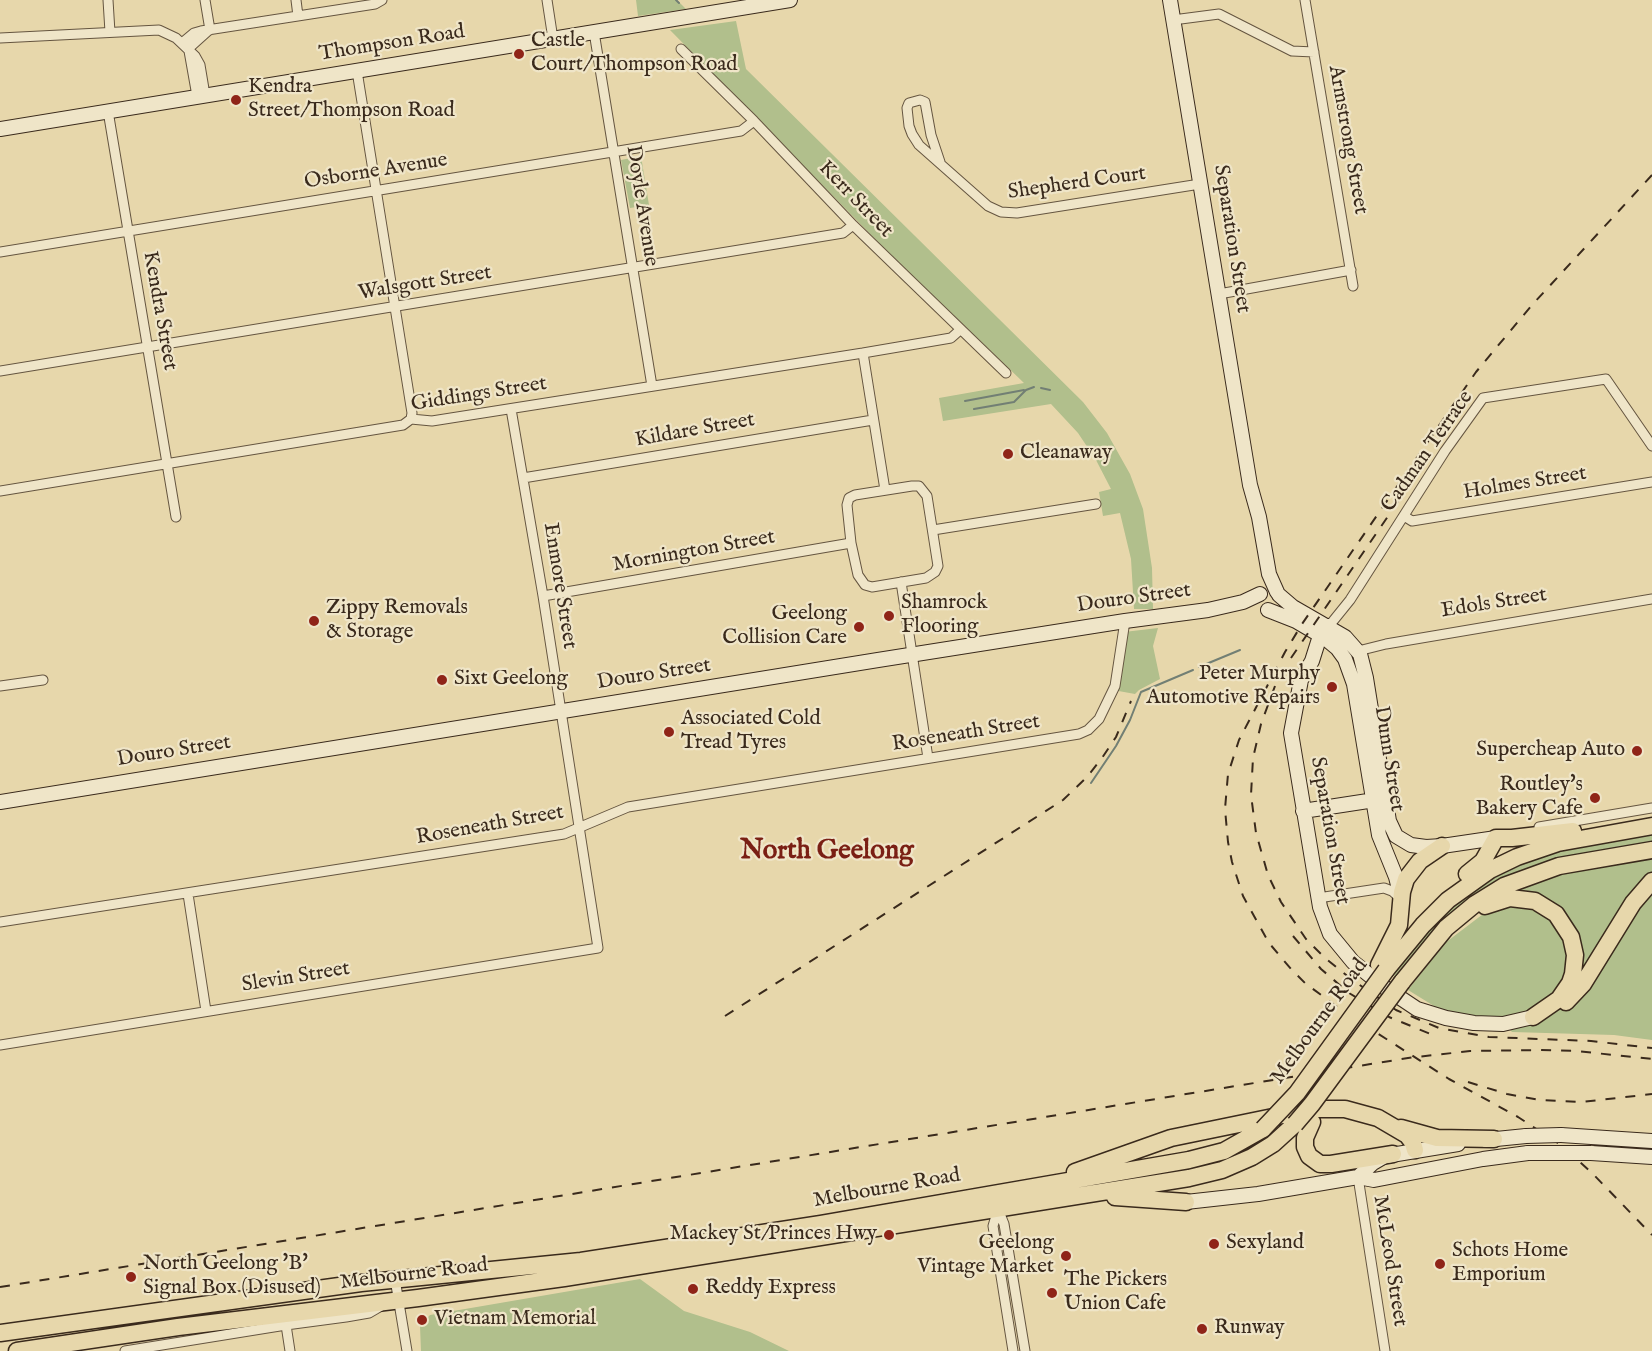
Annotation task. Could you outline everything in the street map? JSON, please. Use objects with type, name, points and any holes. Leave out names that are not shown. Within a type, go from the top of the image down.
[{"type":"highway","name":"Melbourne Road","points":[[176,1340],[391,1301],[564,1278],[997,1201],[1025,1187],[1145,1168],[1209,1155],[1238,1144],[1263,1129],[1292,1100],[1345,1028],[1382,967],[1398,954],[1448,900],[1490,870],[1517,857],[1575,839],[1652,826]]},
{"type":"highway","points":[[1398,954],[1424,911],[1479,864],[1496,837],[1512,838],[1586,830],[1628,830]]},
{"type":"highway","points":[[1382,967],[1399,925],[1404,883],[1412,869],[1442,846]]},
{"type":"highway","name":"Melbourne Road","points":[[0,1333],[395,1279],[581,1261],[821,1224],[997,1201],[1082,1196],[1197,1177],[1222,1170],[1237,1165],[1266,1149],[1294,1125],[1402,982],[1446,928],[1490,894],[1521,879],[1578,861],[1652,850]]},
{"type":"highway","points":[[1533,1017],[1555,1010],[1578,991],[1632,904],[1652,881]]},
{"type":"highway","points":[[1446,928],[1484,906],[1510,898],[1535,902],[1556,914],[1568,929],[1574,945],[1573,974],[1565,992],[1559,999],[1533,1017]]},
{"type":"highway","points":[[1349,1054],[1312,1122],[1305,1138],[1305,1147],[1309,1156],[1320,1164],[1393,1154]]},
{"type":"highway","points":[[1025,1187],[1078,1172],[1161,1140],[1312,1109],[1345,1109],[1378,1118],[1410,1138],[1415,1150]]},
{"type":"highway","points":[[1394,1126],[1437,1138],[1494,1139]]},
{"type":"highway","points":[[1082,1196],[1186,1202]]},
{"type":"highway","points":[[17,1351],[149,1331],[176,1340],[176,1320],[171,1318],[121,1323],[96,1320]]},
{"type":"highway","points":[[68,1351],[149,1331]]},
{"type":"main road","name":"Thompson Road","points":[[0,129],[554,39],[747,4],[790,0]]},
{"type":"main road","name":"Separation Street","points":[[1170,0],[1250,485],[1256,504],[1269,574],[1278,593]]},
{"type":"main road","name":"Separation Street","points":[[1250,485],[1250,506],[1262,580],[1261,594]]},
{"type":"main road","points":[[1325,631],[1293,608],[1278,593],[1268,589],[1261,594],[1261,604],[1266,609],[1296,621],[1325,631],[1345,637],[1358,651]]},
{"type":"main road","points":[[1266,609],[1277,607],[1280,601],[1278,593]]},
{"type":"main road","name":"Douro Street","points":[[0,802],[1125,621],[1208,610],[1243,602],[1261,594]]},
{"type":"main road","name":"Douro Street","points":[[1208,610],[1266,609]]},
{"type":"main road","name":"Separation Street","points":[[1325,631],[1301,680],[1291,733],[1318,898],[1325,924],[1341,950],[1360,968],[1407,1003],[1430,1014],[1467,1022],[1503,1024],[1533,1017]]},
{"type":"main road","name":"Dunn Street","points":[[1325,631],[1345,659],[1356,692],[1379,799],[1396,836],[1404,842],[1418,846],[1442,846]]},
{"type":"main road","name":"Dunn Street","points":[[1358,651],[1366,678],[1379,799],[1381,842],[1396,877],[1401,898]]},
{"type":"main road","name":"Edols Street","points":[[1345,659],[1358,651]]},
{"type":"main road","points":[[1303,811],[1379,799]]},
{"type":"main road","points":[[1442,846],[1496,837]]},
{"type":"main road","points":[[1358,1178],[1373,1162],[1393,1154],[1494,1139],[1561,1135],[1652,1141]]},
{"type":"main road","points":[[1415,1150],[1419,1172]]},
{"type":"main road","points":[[1186,1202],[1229,1198],[1358,1178],[1374,1180],[1483,1159],[1528,1153],[1622,1155],[1652,1159]]},
{"type":"street","points":[[108,0],[110,32]]},
{"type":"street","points":[[205,0],[210,30]]},
{"type":"street","points":[[296,0],[298,16]]},
{"type":"street","points":[[185,46],[210,30],[375,4],[382,0]]},
{"type":"street","points":[[547,0],[554,39]]},
{"type":"street","name":"Armstrong Street","points":[[1305,0],[1353,286]]},
{"type":"street","points":[[1173,20],[1219,14],[1292,51],[1314,52]]},
{"type":"street","points":[[0,38],[159,30],[170,34],[185,46],[201,95]]},
{"type":"street","name":"Doyle Avenue","points":[[594,32],[652,386]]},
{"type":"street","name":"Kerr Street","points":[[681,49],[754,120],[853,225],[1006,373]]},
{"type":"street","points":[[357,71],[396,307],[411,419]]},
{"type":"street","name":"Shepherd Court","points":[[940,162],[931,135],[925,102],[920,100],[909,103],[907,108],[912,134],[919,144],[988,206],[1008,214],[1200,184]]},
{"type":"street","name":"Kendra Street","points":[[108,111],[176,517]]},
{"type":"street","name":"Osborne Avenue","points":[[0,252],[741,131],[754,120]]},
{"type":"street","name":"Walsgott Street","points":[[0,371],[633,268],[843,232],[853,225]]},
{"type":"street","points":[[1219,294],[1351,270]]},
{"type":"street","name":"Giddings Street","points":[[0,491],[403,425],[411,419],[432,421],[863,353],[951,338],[960,330]]},
{"type":"street","points":[[863,353],[885,490]]},
{"type":"street","name":"Cadman Terrace","points":[[1325,631],[1344,608],[1445,451],[1483,398],[1606,379],[1652,446]]},
{"type":"street","name":"Enmore Street","points":[[511,409],[598,948]]},
{"type":"street","name":"Kildare Street","points":[[523,478],[873,420]]},
{"type":"street","name":"Holmes Street","points":[[1404,516],[1412,521],[1652,482]]},
{"type":"street","points":[[919,486],[927,496],[933,530],[938,566],[935,572],[926,578],[872,587],[866,585],[858,575],[851,543],[847,511],[849,498],[855,495],[919,486]]},
{"type":"street","points":[[933,530],[1096,504]]},
{"type":"street","name":"Mornington Street","points":[[543,596],[851,543]]},
{"type":"street","points":[[902,582],[928,758]]},
{"type":"street","name":"Edols Street","points":[[1358,651],[1386,644],[1652,599]]},
{"type":"street","name":"Roseneath Street","points":[[0,922],[564,834],[628,807],[1079,734],[1088,730],[1099,719],[1116,681],[1125,621]]},
{"type":"street","points":[[0,686],[43,680]]},
{"type":"street","points":[[1496,837],[1652,808]]},
{"type":"street","points":[[1318,898],[1378,888],[1389,890],[1401,898]]},
{"type":"street","points":[[188,894],[206,1011]]},
{"type":"street","name":"Slevin Street","points":[[0,1045],[598,948]]},
{"type":"street","name":"McLeod Street","points":[[1358,1178],[1385,1351]]},
{"type":"street","points":[[997,1201],[1004,1224],[1025,1351]]},
{"type":"street","points":[[997,1201],[993,1226],[1013,1351]]},
{"type":"street","points":[[395,1279],[391,1301],[406,1351]]},
{"type":"street","points":[[1003,1287],[1014,1285]]},
{"type":"street","points":[[125,1351],[176,1340],[369,1313],[391,1301]]},
{"type":"street","points":[[286,1325],[290,1351]]},
{"type":"green space","points":[[636,0],[677,0],[686,9],[638,16]]},
{"type":"green space","points":[[736,21],[746,69],[1083,402],[1107,433],[1130,474],[1143,509],[1152,568],[1153,609],[1134,609],[1131,559],[1120,513],[1103,516],[1099,492],[1111,489],[1096,460],[1078,433],[1051,404],[943,421],[939,398],[1024,383],[881,245],[670,30]]},
{"type":"green space","points":[[641,156],[649,205],[630,208],[621,160]]},
{"type":"green space","points":[[1158,628],[1153,646],[1160,679],[1135,694],[1113,690],[1124,632]]},
{"type":"green space","points":[[1652,833],[1652,843],[1548,862],[1452,913],[1426,938],[1395,976],[1392,974],[1442,913],[1496,873],[1540,855]]},
{"type":"green space","points":[[1652,856],[1652,1040],[1614,1035],[1512,1032],[1502,1021],[1447,1014],[1408,990],[1445,943],[1516,889],[1576,868]]},
{"type":"green space","points":[[640,1279],[684,1311],[750,1332],[789,1351],[421,1351],[420,1326],[430,1315]]},
{"type":"waterway","points":[[676,0],[679,3]]},
{"type":"waterway","points":[[974,409],[1014,402],[1026,390],[1034,387]]},
{"type":"waterway","points":[[1041,388],[1050,390]]},
{"type":"waterway","points":[[965,401],[1024,390]]},
{"type":"waterway","points":[[1199,667],[1240,650]]},
{"type":"waterway","points":[[1091,783],[1116,746],[1141,692],[1193,670]]},
{"type":"railway","points":[[1652,175],[1532,305],[1476,372],[1302,624],[1239,740],[1228,774],[1225,809],[1232,862],[1243,896],[1269,943],[1305,983],[1344,1012],[1449,1079],[1518,1117],[1561,1145],[1592,1173],[1652,1235]]},
{"type":"railway","points":[[1291,658],[1408,487]]},
{"type":"railway","points":[[1275,686],[1261,724],[1253,758],[1251,795],[1256,833],[1268,875],[1281,902],[1306,939],[1325,958],[1396,1010],[1439,1028],[1489,1037],[1591,1041],[1652,1048]]},
{"type":"railway","points":[[725,1016],[1063,800],[1087,777],[1102,758],[1116,737],[1131,701]]},
{"type":"railway","points":[[1293,936],[1321,969],[1349,993],[1389,1017],[1433,1035]]},
{"type":"railway","points":[[0,1287],[1408,1058],[1470,1051],[1540,1050],[1576,1051],[1652,1059]]},
{"type":"railway","points":[[1468,1082],[1507,1094],[1540,1100],[1582,1102],[1652,1094]]},
{"type":"place","name":"Castle Court/Thompson Road","points":[[519,54]]},
{"type":"place","name":"Kendra Street/Thompson Road","points":[[236,100]]},
{"type":"place","name":"Cleanaway","points":[[1008,454]]},
{"type":"place","name":"Shamrock Flooring","points":[[889,616]]},
{"type":"place","name":"Zippy Removals & Storage","points":[[314,621]]},
{"type":"place","name":"Geelong Collision Care","points":[[859,627]]},
{"type":"place","name":"Sixt Geelong","points":[[442,680]]},
{"type":"place","name":"Peter Murphy Automotive Repairs","points":[[1332,687]]},
{"type":"place","name":"Associated Cold Tread Tyres","points":[[669,732]]},
{"type":"place","name":"Supercheap Auto","points":[[1637,751]]},
{"type":"place","name":"Routley's Bakery Cafe","points":[[1595,798]]},
{"type":"place","name":"Mackey St/Princes Hwy","points":[[889,1235]]},
{"type":"place","name":"Sexyland","points":[[1214,1244]]},
{"type":"place","name":"Geelong Vintage Market","points":[[1066,1256]]},
{"type":"place","name":"Schots Home Emporium","points":[[1440,1264]]},
{"type":"place","name":"North Geelong 'B' Signal Box (Disused)","points":[[131,1277]]},
{"type":"place","name":"Reddy Express","points":[[693,1289]]},
{"type":"place","name":"The Pickers Union Cafe","points":[[1052,1293]]},
{"type":"place","name":"Vietnam Memorial","points":[[422,1320]]},
{"type":"place","name":"Runway","points":[[1202,1329]]},
{"type":"district","name":"North Geelong","points":[[827,852]]}]
